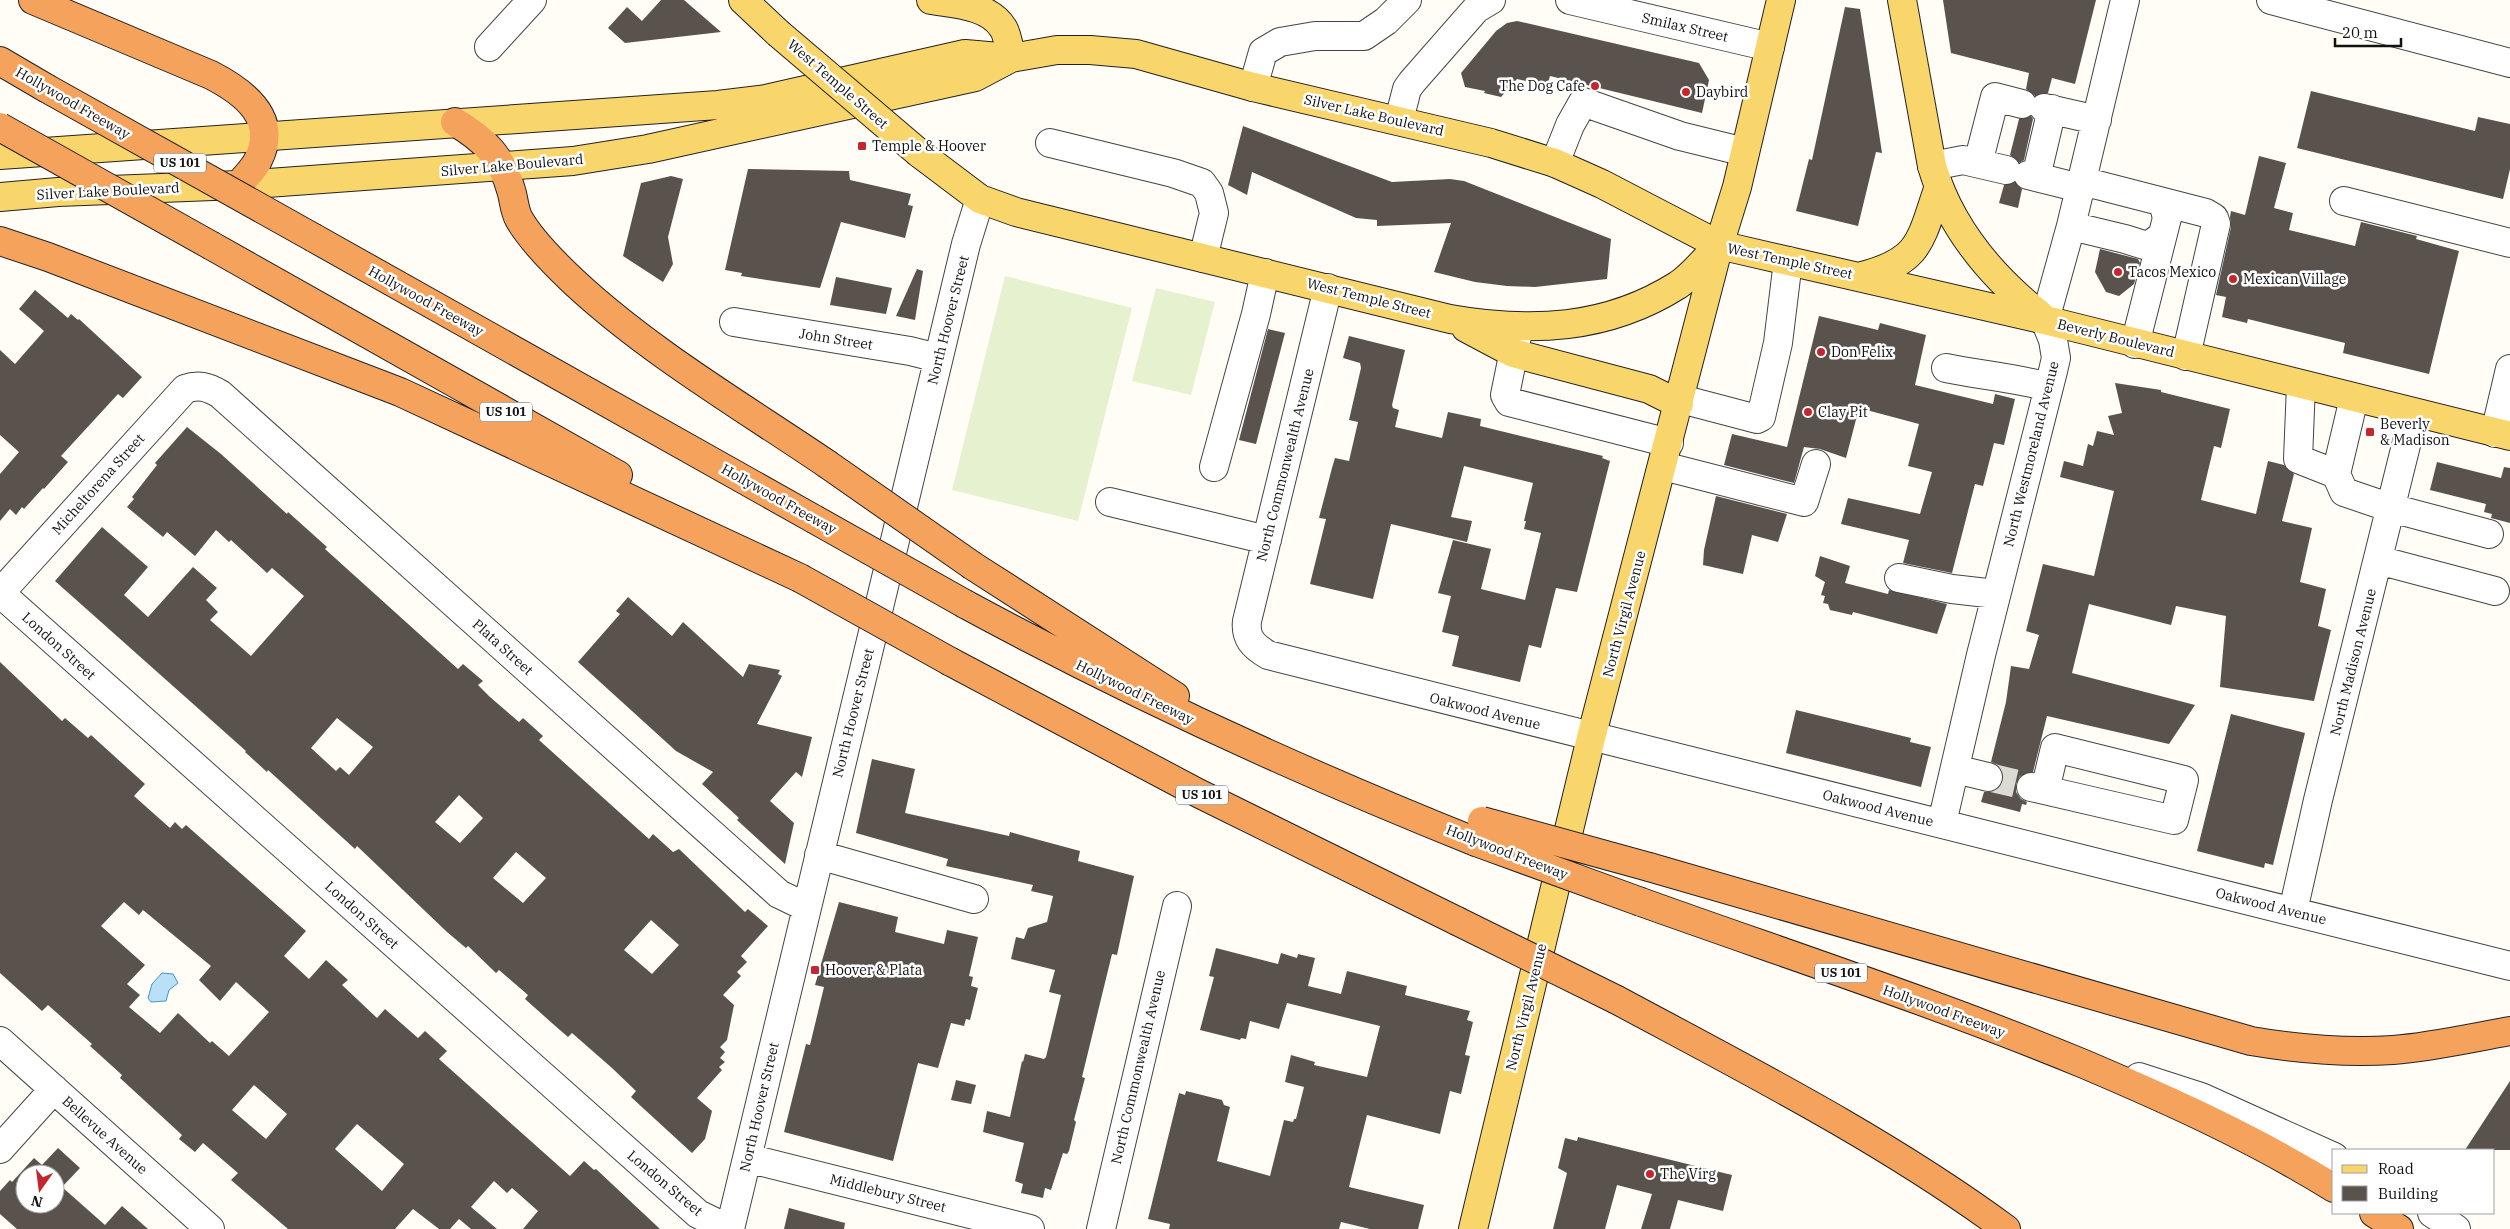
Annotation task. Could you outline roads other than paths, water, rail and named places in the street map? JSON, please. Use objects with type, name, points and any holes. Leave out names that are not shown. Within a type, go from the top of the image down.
[{"type":"highway","points":[[34,0],[232,86],[250,100],[260,116],[264,136],[263,148],[258,162],[239,185]]},
{"type":"highway","name":"Hollywood Freeway","points":[[0,61],[965,604],[1135,693],[1271,757],[1336,784],[1479,831],[1641,902],[1954,1013],[2041,1047],[2226,1126],[2332,1187]]},
{"type":"highway","points":[[455,122],[475,134],[492,149],[503,168],[519,219],[549,256],[574,282],[611,314],[662,352],[973,566],[1271,757]]},
{"type":"highway","name":"US 101","points":[[0,127],[951,662],[1198,793],[1617,1000],[1798,1098],[1872,1141],[1966,1200],[2006,1229]]},
{"type":"highway","points":[[0,241],[48,257],[400,392],[800,578]]},
{"type":"highway","points":[[1479,831],[1649,868],[2251,1041],[2297,1048],[2345,1051],[2393,1050],[2510,1031]]},
{"type":"main road","name":"West Temple Street","points":[[743,0],[778,33],[919,154],[980,199],[1016,212],[1450,319],[1489,326],[1516,340],[1557,326],[1595,320],[1637,307],[1680,284],[1719,245],[1862,276],[2045,320]]},
{"type":"main road","points":[[932,0],[969,6],[992,17],[1003,28],[1011,58]]},
{"type":"main road","name":"North Virgil Avenue","points":[[1473,1229],[1591,738],[1680,402],[1719,245],[1745,152],[1781,0]]},
{"type":"main road","name":"Beverly Boulevard","points":[[1902,0],[1935,178],[1971,248],[2010,291],[2045,320],[2135,344],[2502,434]]},
{"type":"main road","name":"Silver Lake Boulevard","points":[[0,155],[718,105],[766,99],[965,54],[1011,58],[1074,50],[1136,54],[1253,87],[1491,143],[1555,163],[1602,184],[1719,245]]},
{"type":"main road","name":"Silver Lake Boulevard","points":[[0,197],[58,192],[239,185],[503,168],[573,161],[648,149],[975,77],[1011,58]]},
{"type":"main road","points":[[1862,276],[1886,270],[1899,263],[1915,249],[1935,178]]},
{"type":"main road","points":[[1516,340],[1680,402]]},
{"type":"street","points":[[490,47],[532,0]]},
{"type":"street","points":[[1253,87],[1263,52],[1280,42],[1315,36],[1364,36],[1386,21],[1407,0]]},
{"type":"street","points":[[1399,120],[1407,89],[1412,82],[1476,9],[1490,0]]},
{"type":"street","name":"Smilax Street","points":[[1570,0],[1770,47]]},
{"type":"street","points":[[2045,320],[2071,226],[2125,0]]},
{"type":"street","points":[[2271,0],[2510,63]]},
{"type":"street","points":[[1978,163],[1995,98],[2097,120]]},
{"type":"street","points":[[1555,163],[1570,125],[1583,102],[1680,136],[1745,152]]},
{"type":"street","points":[[2023,174],[2039,107]]},
{"type":"street","points":[[1050,143],[1172,173],[1202,183],[1209,193],[1214,213],[1203,258]]},
{"type":"street","points":[[1935,178],[1962,160],[2163,202],[2206,213],[2214,218],[2216,224],[2186,356]]},
{"type":"street","name":"North Hoover Street","points":[[730,1229],[938,358],[969,231],[980,199]]},
{"type":"street","points":[[2344,201],[2510,243]]},
{"type":"street","points":[[2135,344],[2167,218],[2163,202]]},
{"type":"street","points":[[2071,226],[2144,245],[2151,244],[2162,236]]},
{"type":"street","points":[[1680,402],[1757,419],[1761,417],[1778,343],[1788,261]]},
{"type":"street","points":[[1214,467],[1256,314],[1265,273]]},
{"type":"street","name":"North Commonwealth Avenue","points":[[1250,642],[1246,630],[1247,620],[1328,288]]},
{"type":"street","name":"North Westmoreland Avenue","points":[[1942,823],[1996,594],[2056,358],[2054,340],[2045,320]]},
{"type":"street","name":"John Street","points":[[734,322],[910,351],[938,358]]},
{"type":"street","points":[[1516,340],[1505,395],[1510,402],[1804,502],[1816,464]]},
{"type":"street","points":[[1946,368],[1993,378],[2026,381],[2049,387]]},
{"type":"street","points":[[2502,434],[2510,369]]},
{"type":"street","points":[[2301,385],[2298,458],[2336,474]]},
{"type":"street","name":"Micheltorena Street","points":[[0,593],[185,389],[202,386]]},
{"type":"street","name":"Plata Street","points":[[202,386],[220,394],[779,894],[806,907]]},
{"type":"street","points":[[2354,398],[2336,474],[2344,492],[2391,508],[2489,534]]},
{"type":"street","name":"North Madison Avenue","points":[[2293,912],[2414,413]]},
{"type":"street","points":[[1110,502],[1267,540]]},
{"type":"street","points":[[2378,560],[2495,591]]},
{"type":"street","points":[[1899,578],[1952,589],[1996,594]]},
{"type":"street","name":"London Street","points":[[0,593],[698,1214],[730,1229]]},
{"type":"street","name":"Oakwood Avenue","points":[[1250,642],[1268,655],[1591,738],[1942,823],[2510,966]]},
{"type":"street","points":[[2055,748],[2184,780],[2174,820],[2038,788],[2055,748]]},
{"type":"street","points":[[1955,769],[1988,777]]},
{"type":"street","points":[[819,855],[974,899]]},
{"type":"street","name":"North Commonwealth Avenue","points":[[1100,1229],[1177,906]]},
{"type":"street","name":"Bellevue Avenue","points":[[0,1041],[210,1229]]},
{"type":"street","points":[[2041,1047],[2201,1097],[2332,1156]]},
{"type":"street","points":[[0,1149],[54,1089]]},
{"type":"street","name":"Middlebury Street","points":[[747,1158],[1030,1229]]},
{"type":"street","points":[[2434,1214],[2456,1229]]},
{"type":"water","points":[[162,973],[173,974],[178,983],[169,990],[166,1001],[151,1002],[148,998],[152,984]]},
{"type":"tunnel","points":[[1988,777],[2031,787]]},
{"type":"place","name":"The Dog Cafe","points":[[1595,86]]},
{"type":"place","name":"Daybird","points":[[1686,92]]},
{"type":"place","name":"Temple & Hoover","points":[[862,146]]},
{"type":"place","name":"Tacos Mexico","points":[[2118,272]]},
{"type":"place","name":"Mexican Village","points":[[2233,279]]},
{"type":"place","name":"Don Felix","points":[[1821,352]]},
{"type":"place","name":"Clay Pit","points":[[1808,412]]},
{"type":"place","name":"Beverly & Madison","points":[[2370,432]]},
{"type":"place","name":"Hoover & Plata","points":[[815,970]]},
{"type":"place","name":"The Virg","points":[[1650,1174]]}]
